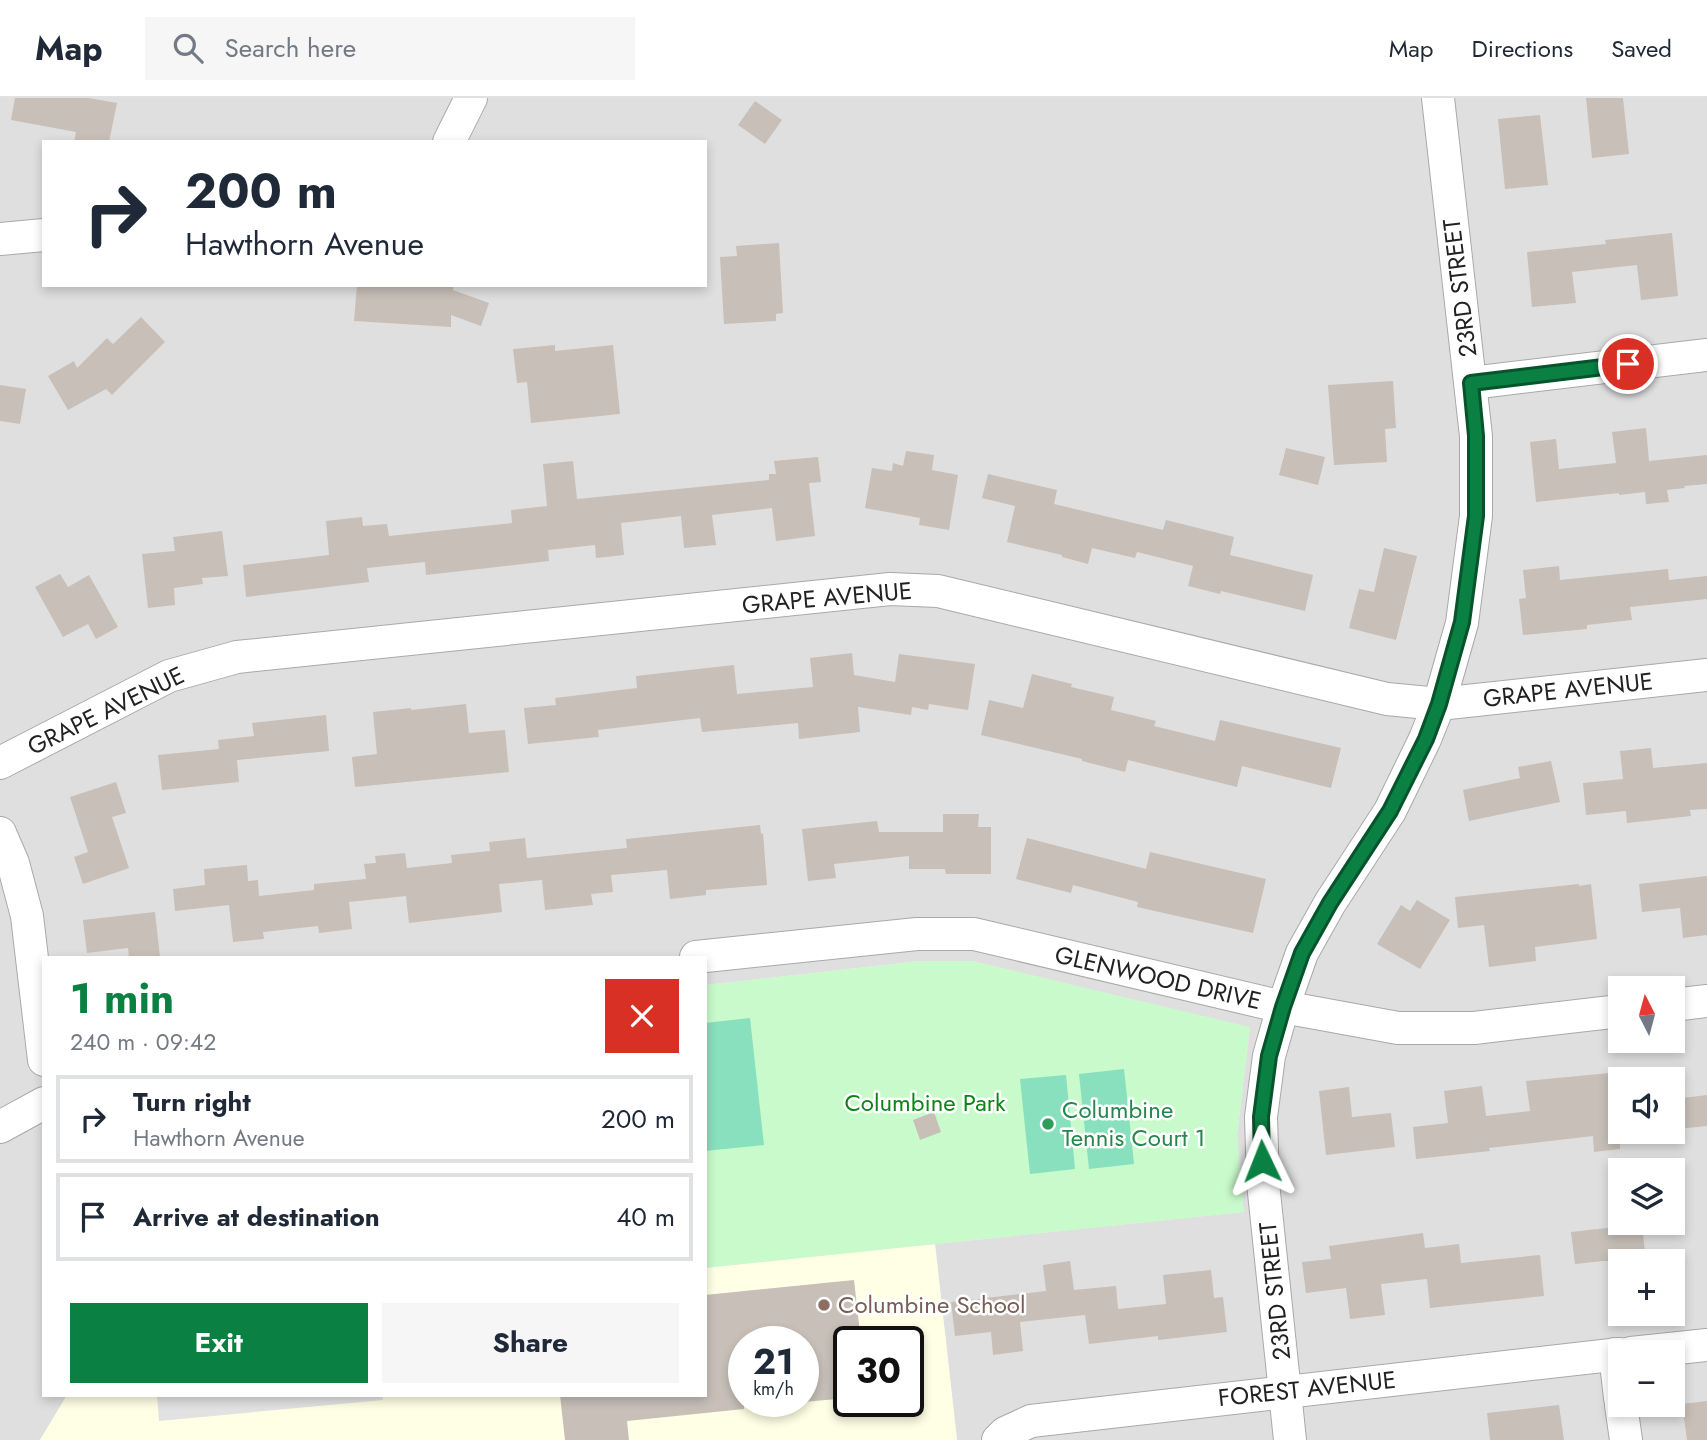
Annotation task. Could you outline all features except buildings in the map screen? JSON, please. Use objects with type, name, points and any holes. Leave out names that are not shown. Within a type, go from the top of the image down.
[{"type":"street","points":[[450,140],[471,98]]},
{"type":"street","name":"23RD STREET","points":[[1290,1440],[1263,1183],[1261,1117],[1269,1056],[1302,953],[1330,903],[1390,811],[1426,739],[1439,704],[1462,622],[1476,516],[1476,436],[1438,98]]},
{"type":"street","points":[[0,239],[42,235]]},
{"type":"street","points":[[1471,383],[1707,355]]},
{"type":"street","name":"GRAPE AVENUE","points":[[0,763],[169,676],[237,657],[890,589],[938,591],[1387,699],[1439,704],[1707,675]]},
{"type":"street","points":[[0,833],[13,863],[27,916],[42,1043]]},
{"type":"street","name":"GLENWOOD DRIVE","points":[[706,956],[917,934],[974,934],[1283,1007],[1398,1028],[1474,1028],[1608,1012]]},
{"type":"street","points":[[1685,1004],[1707,1001]]},
{"type":"street","points":[[0,1127],[42,1104]]},
{"type":"street","name":"FOREST AVENUE","points":[[1685,1347],[1707,1345]]},
{"type":"street","name":"FOREST AVENUE","points":[[998,1440],[1005,1433],[1031,1421],[1608,1356]]},
{"type":"street","points":[[1623,1417],[1626,1440]]},
{"type":"shaded area","points":[[0,98],[1707,98],[1707,1440],[957,1440],[935,1244],[1243,1212],[1237,1135],[1250,1028],[972,961],[920,961],[707,985],[707,956],[42,956],[42,1397],[66,1397],[40,1440],[0,1440]]},
{"type":"shaded area","name":"Columbine School","points":[[935,1244],[957,1440],[40,1440],[66,1397],[707,1397],[707,1268]]},
{"type":"shaded area","points":[[157,1397],[382,1397],[383,1400],[159,1421]]},
{"type":"green space","name":"Columbine Park","points":[[920,961],[972,961],[1250,1027],[1237,1135],[1244,1212],[707,1268],[707,985]]},
{"type":"green space","points":[[750,1018],[764,1145],[707,1151],[707,1023]]},
{"type":"green space","points":[[1124,1069],[1134,1164],[1089,1169],[1079,1074]]},
{"type":"green space","name":"Columbine Tennis Court 1","points":[[1066,1075],[1075,1169],[1030,1174],[1020,1079]]},
{"type":"place","name":"Columbine Tennis Court 1","points":[[1048,1124]]},
{"type":"place","name":"Columbine School","points":[[824,1305]]},
{"type":"route","points":[[1262,1161],[1261,1117],[1269,1056],[1302,953],[1330,903],[1390,811],[1426,739],[1439,704],[1462,622],[1476,516],[1476,436],[1471,383],[1628,364]]}]
